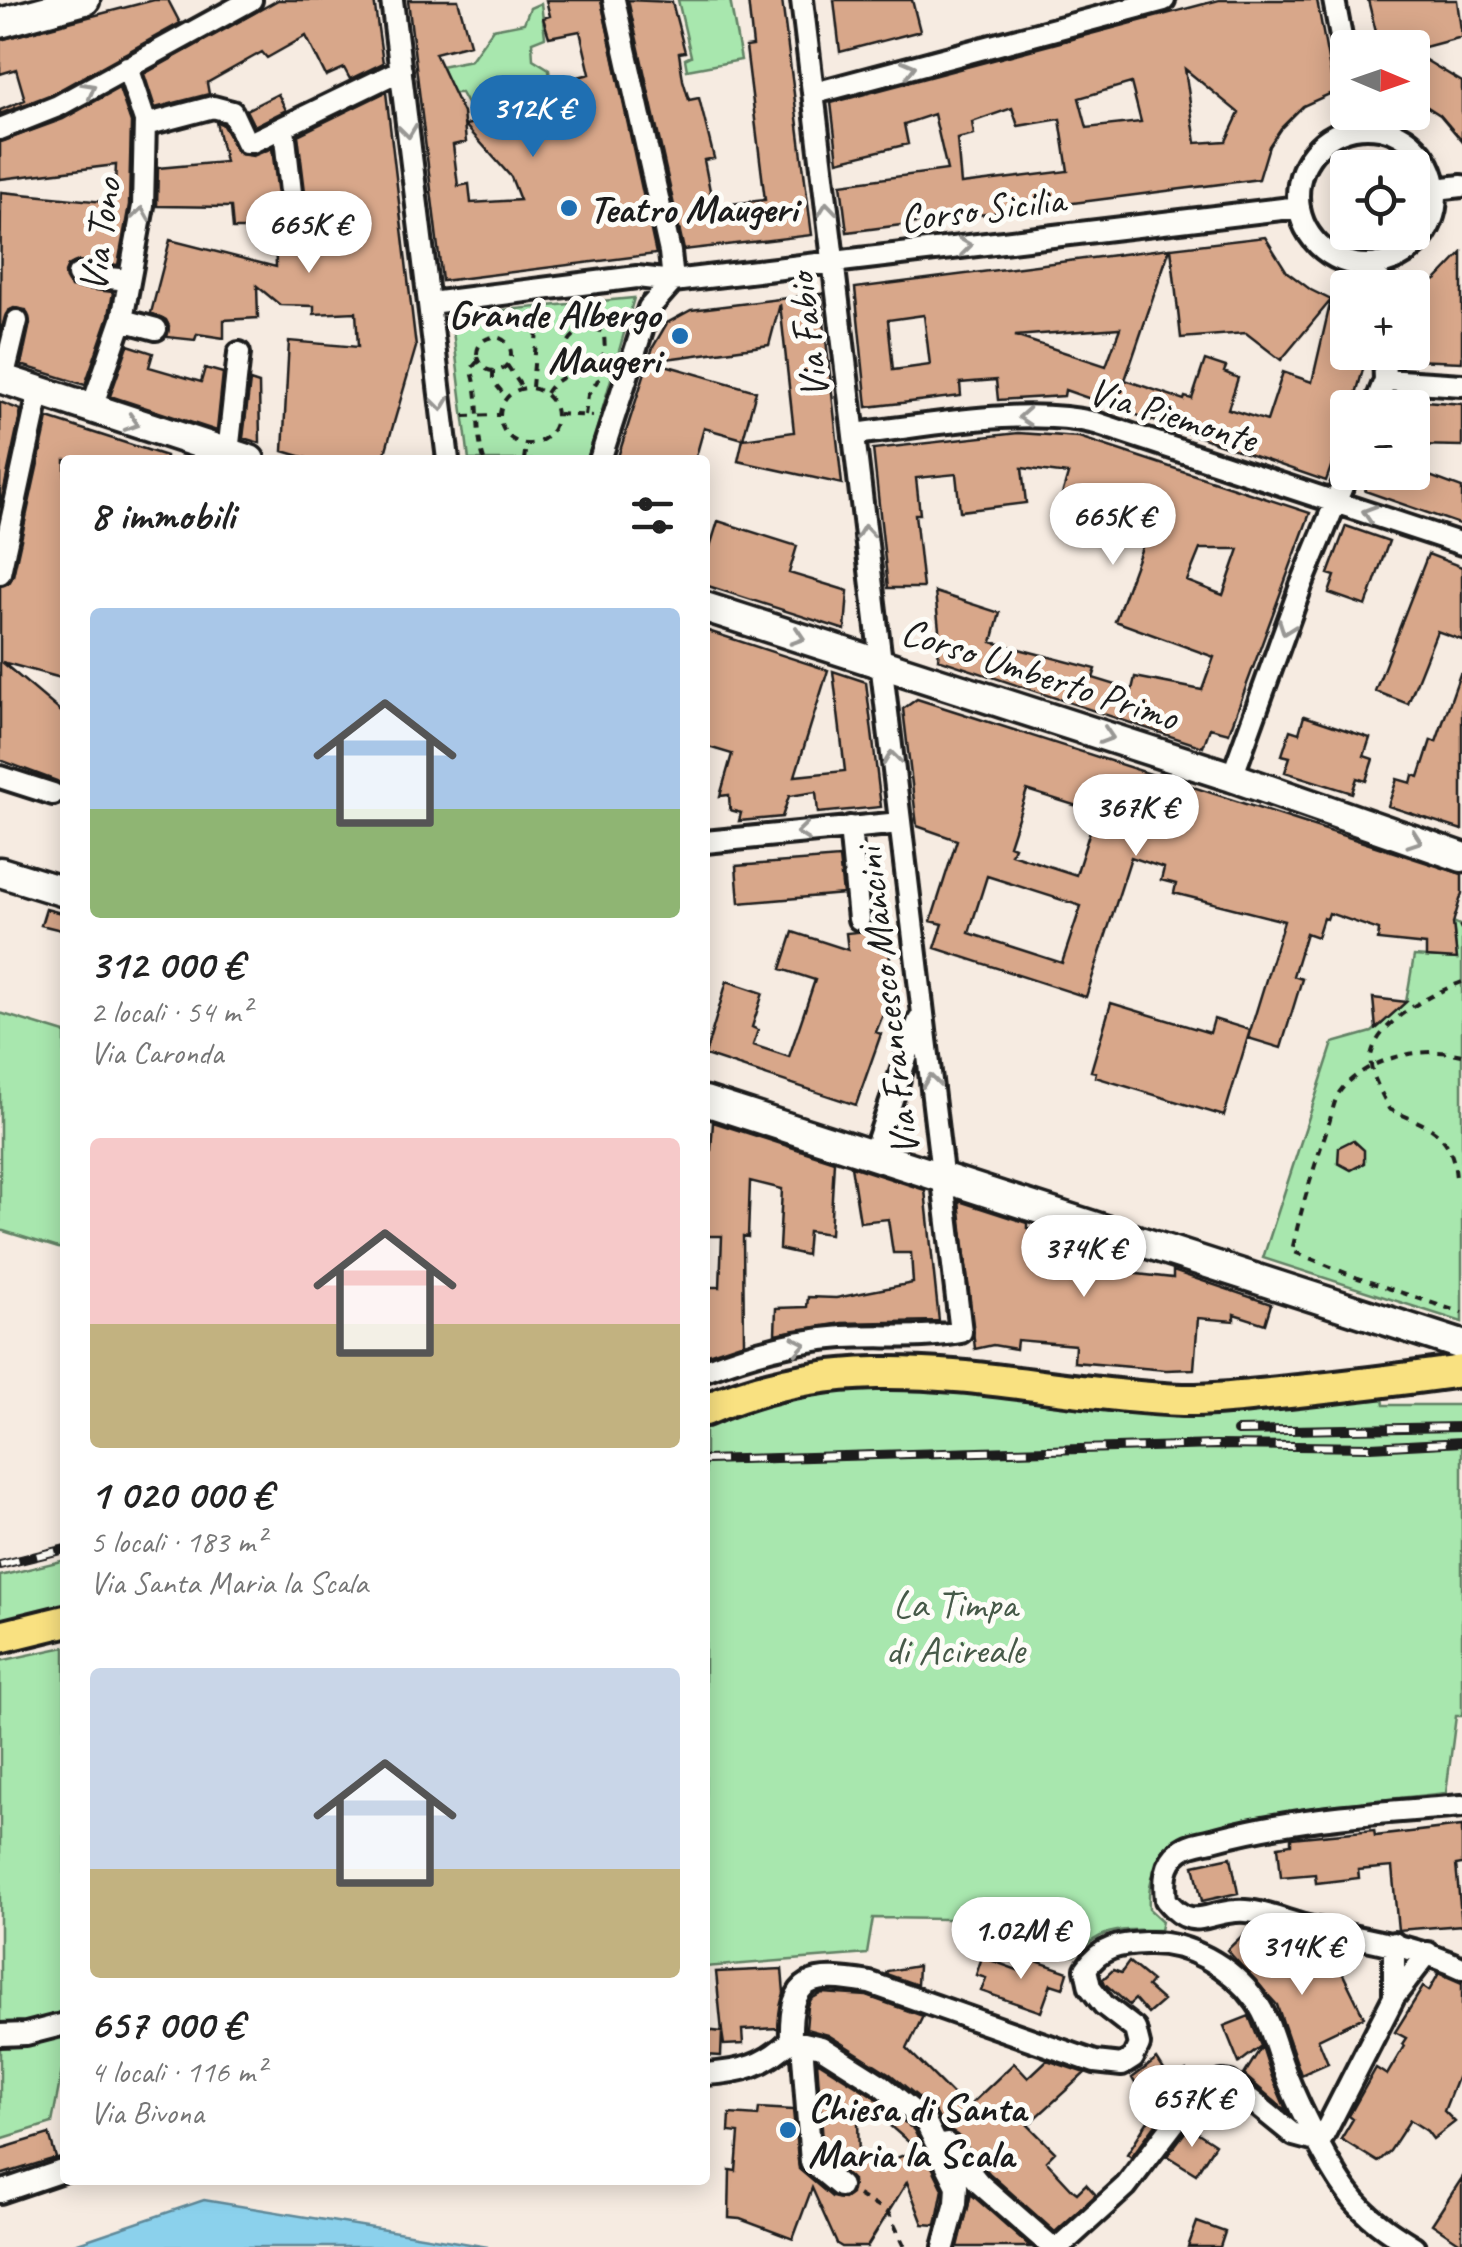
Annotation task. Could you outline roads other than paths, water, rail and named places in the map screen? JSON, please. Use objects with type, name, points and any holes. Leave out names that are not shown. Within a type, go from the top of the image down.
[{"type":"main road","points":[[710,1397],[759,1379],[848,1359],[922,1359],[1152,1380],[1240,1377],[1423,1345],[1462,1354]]},
{"type":"main road","points":[[710,1408],[807,1378],[896,1371],[1188,1400],[1462,1371]]},
{"type":"main road","points":[[0,1638],[60,1626]]},
{"type":"street","points":[[0,22],[84,0]]},
{"type":"street","points":[[204,0],[213,20]]},
{"type":"street","points":[[0,129],[58,106],[251,0]]},
{"type":"street","points":[[392,0],[447,455]]},
{"type":"street","points":[[601,455],[649,308],[673,281],[670,252],[614,0]]},
{"type":"street","name":"Via Fabio","points":[[802,0],[880,664]]},
{"type":"street","points":[[814,94],[1164,0]]},
{"type":"street","points":[[1334,0],[1340,30]]},
{"type":"street","name":"Via Tono","points":[[91,410],[122,320],[143,206],[145,124],[128,67]]},
{"type":"street","points":[[145,124],[217,107],[232,112],[246,142],[284,129],[400,70]]},
{"type":"street","points":[[284,129],[292,202]]},
{"type":"street","points":[[1341,130],[1311,155],[1298,189],[1299,207],[1314,240],[1327,252],[1342,260],[1377,264],[1405,254],[1416,244],[1432,219],[1436,189],[1422,154],[1409,141],[1386,130]]},
{"type":"street","points":[[1436,189],[1462,186]]},
{"type":"street","name":"Corso Sicilia","points":[[430,303],[638,277],[673,281],[1299,207]]},
{"type":"street","points":[[1377,264],[1378,270]]},
{"type":"street","points":[[78,275],[130,280]]},
{"type":"street","points":[[122,320],[156,328]]},
{"type":"street","points":[[17,321],[2,379],[236,455]]},
{"type":"street","points":[[239,353],[239,455]]},
{"type":"street","points":[[1381,390],[1385,370]]},
{"type":"street","points":[[1385,380],[1462,385]]},
{"type":"street","points":[[0,573],[40,393]]},
{"type":"street","name":"Via Piemonte","points":[[854,434],[1036,415],[1067,416],[1096,422],[1462,544]]},
{"type":"street","points":[[1232,776],[1301,586],[1341,490]]},
{"type":"street","name":"Corso Umberto Primo","points":[[710,609],[1232,776],[1462,857]]},
{"type":"street","name":"Via Francesco Mancini","points":[[710,1368],[757,1352],[838,1337],[927,1338],[961,1332],[880,664]]},
{"type":"street","points":[[0,777],[53,794]]},
{"type":"street","points":[[710,841],[900,823]]},
{"type":"street","points":[[850,827],[860,919]]},
{"type":"street","points":[[12,876],[60,890]]},
{"type":"street","points":[[873,1155],[922,1012]]},
{"type":"street","points":[[710,1103],[942,1178],[1423,1345],[1462,1344]]},
{"type":"street","points":[[1188,1400],[1234,1388],[1416,1367],[1423,1345]]},
{"type":"street","points":[[1391,1381],[1462,1380]]},
{"type":"street","points":[[1457,1960],[1238,1910],[1202,1920],[1188,1918],[1166,1900],[1164,1885],[1167,1868],[1184,1847],[1317,1818],[1462,1806]]},
{"type":"street","points":[[840,2186],[812,2162],[793,2006],[799,1990],[812,1980],[837,1978],[870,1983],[1095,2062],[1122,2065],[1133,2058],[1139,2045],[1135,2029],[1104,2005],[1090,1986],[1086,1969],[1096,1954],[1120,1944],[1164,1942],[1206,1957],[1258,2002],[1288,2082],[1349,2195],[1389,2232],[1414,2247]]},
{"type":"street","points":[[1394,1943],[1394,1996]]},
{"type":"street","points":[[1320,2142],[1394,1996],[1428,1952]]},
{"type":"street","points":[[0,2035],[26,2034],[60,2025]]},
{"type":"street","points":[[710,2074],[733,2072],[772,2058],[797,2042],[821,2047],[881,2085],[924,2121],[980,2184],[1055,2247],[1126,2186],[1178,2118],[1222,2082],[1230,2083],[1294,2135],[1320,2142]]},
{"type":"street","points":[[924,2121],[957,2186],[944,2247]]},
{"type":"street","points":[[0,2192],[60,2172]]},
{"type":"water","points":[[204,2200],[488,2247],[66,2247]]},
{"type":"railway","points":[[1237,1431],[1462,1427]]},
{"type":"railway","points":[[710,1460],[1462,1442]]},
{"type":"railway","points":[[0,1565],[60,1550]]},
{"type":"place","name":"Teatro Maugeri","points":[[569,208]]},
{"type":"place","name":"Grande Albergo Maugeri","points":[[680,336]]},
{"type":"place","name":"Chiesa di Santa Maria la Scala","points":[[788,2130]]},
{"type":"park label","name":"La Timpa di Acireale","points":[[955,1626]]}]
